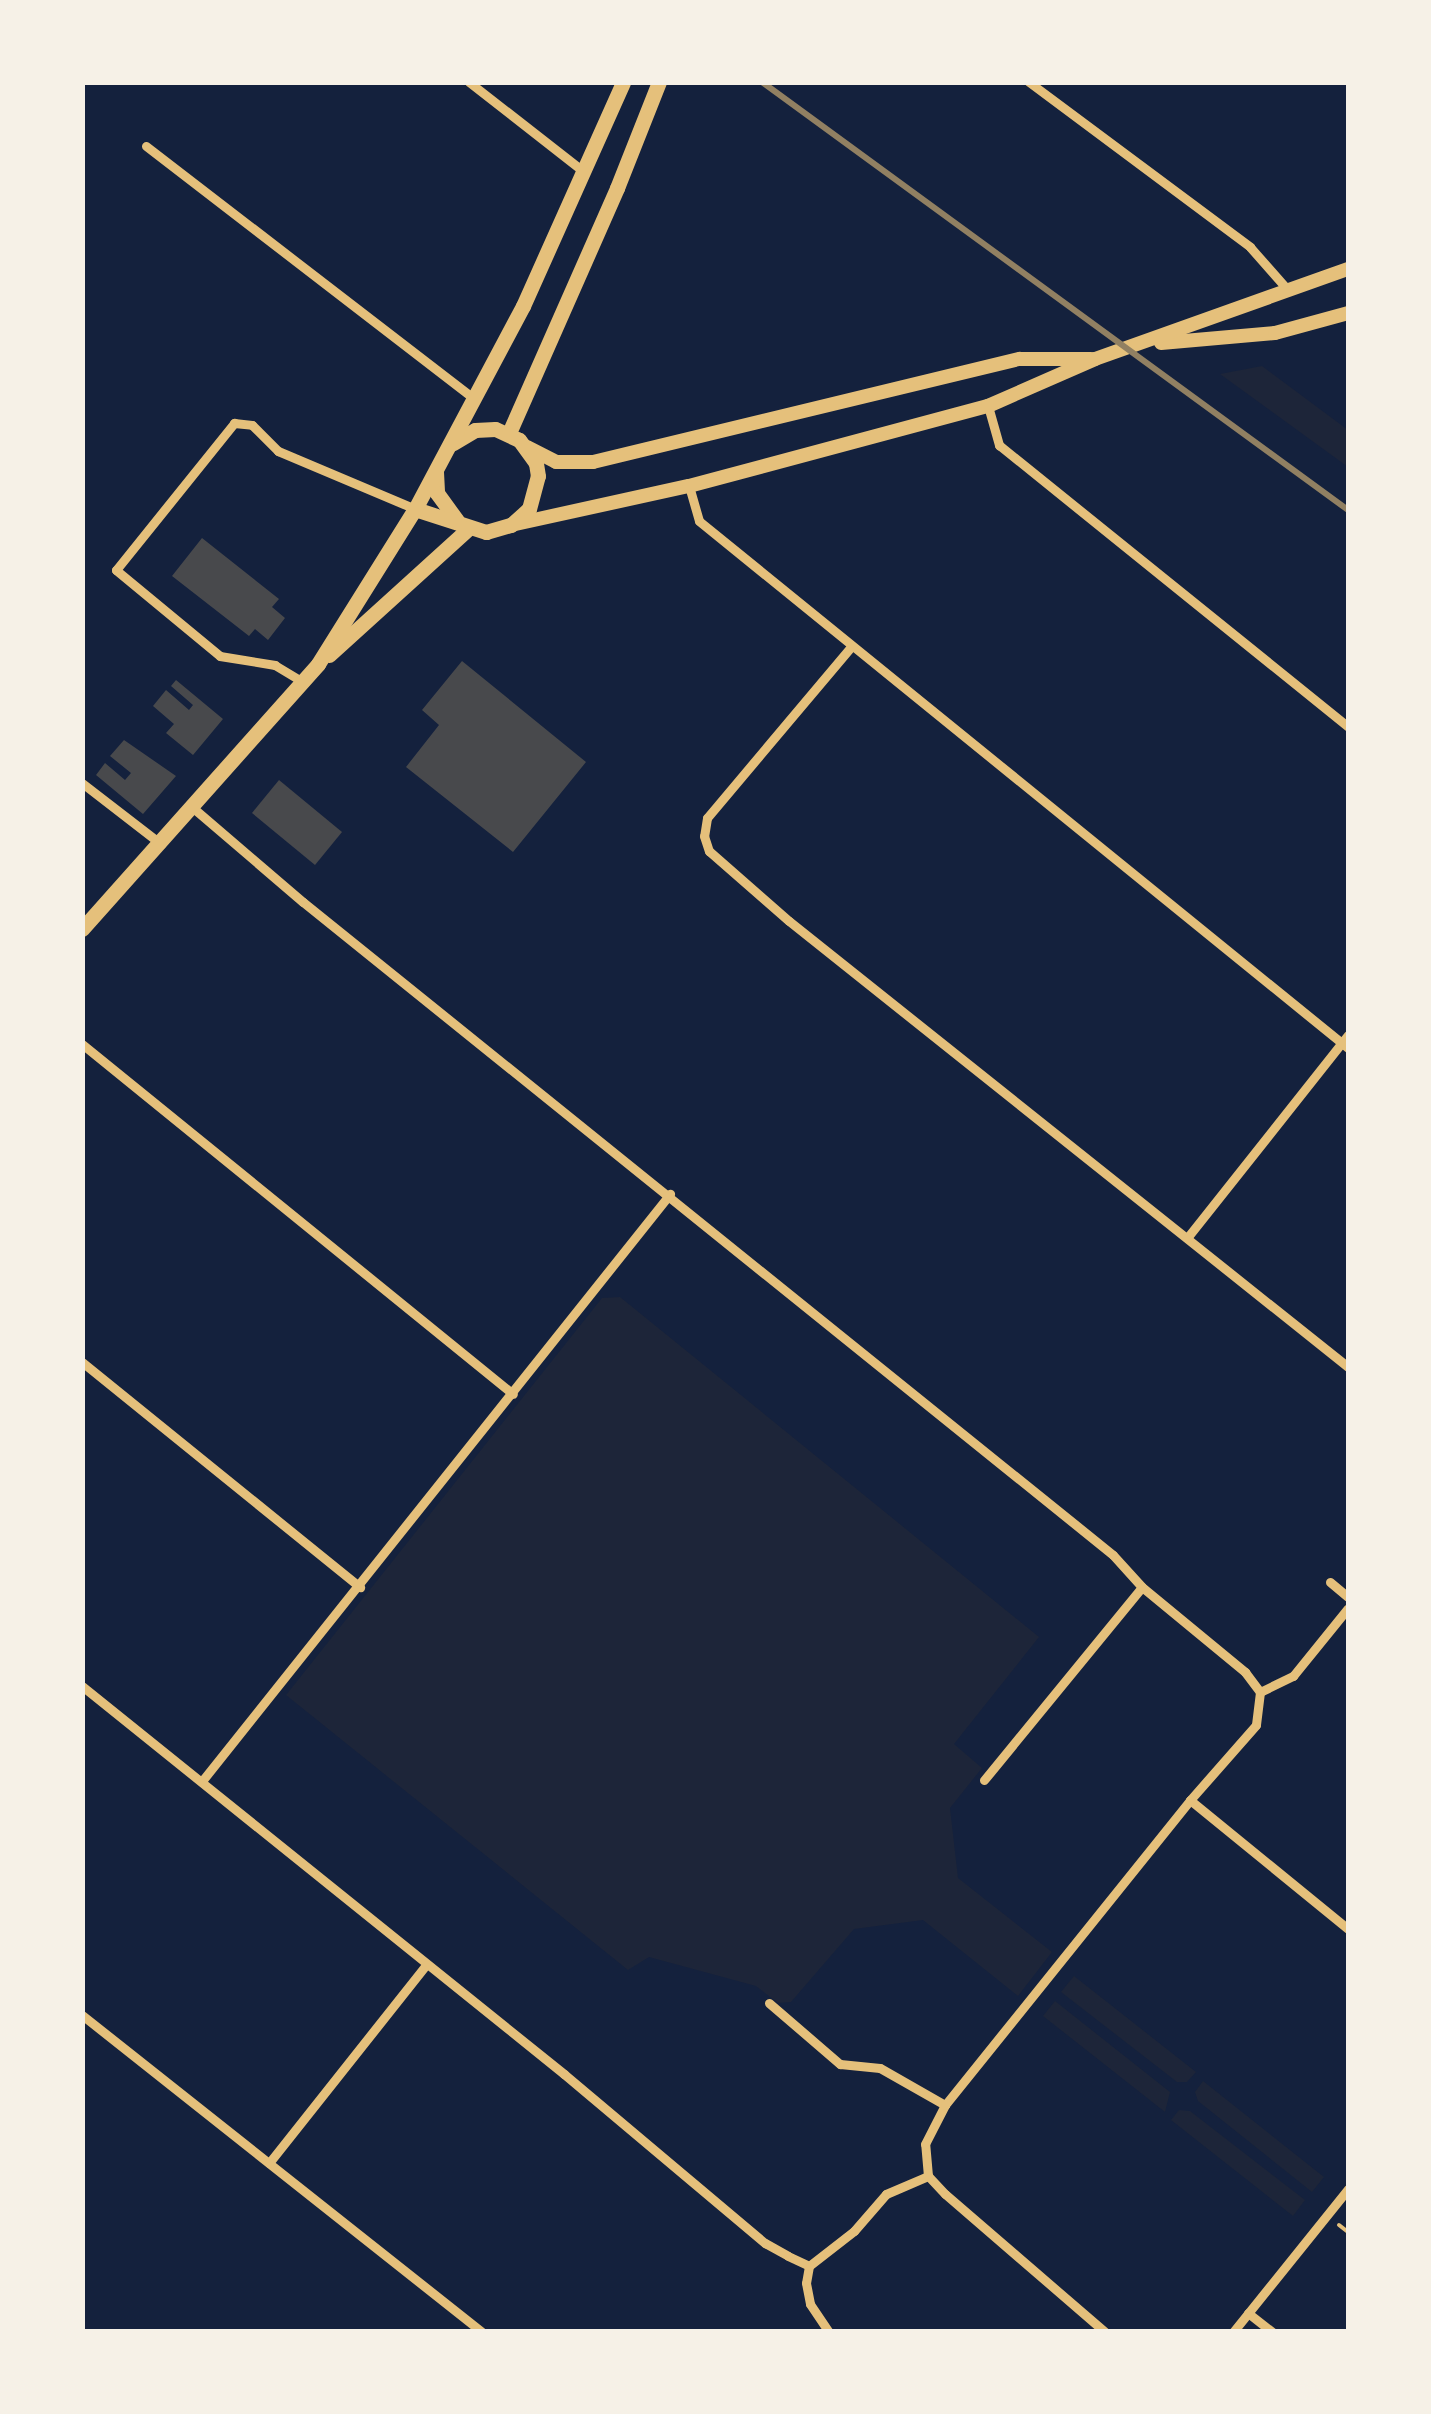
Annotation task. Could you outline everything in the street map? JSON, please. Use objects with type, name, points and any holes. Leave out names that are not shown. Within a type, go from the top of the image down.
[{"type":"main road","points":[[82,929],[318,664],[415,509],[474,399],[586,174],[623,82]]},
{"type":"main road","points":[[508,433],[617,188],[658,82]]},
{"type":"main road","points":[[415,509],[486,532],[689,486],[988,406],[1095,360],[1348,269]]},
{"type":"main road","points":[[1150,343],[1275,332],[1348,313]]},
{"type":"main road","points":[[446,448],[476,430],[508,433],[556,462],[593,462],[1020,358],[1095,360]]},
{"type":"main road","points":[[511,525],[530,509],[537,494],[538,476],[527,447]]},
{"type":"main road","points":[[437,468],[437,493],[445,510],[469,528]]},
{"type":"main road","points":[[318,664],[469,528]]},
{"type":"street","points":[[469,82],[586,174]]},
{"type":"street","points":[[1029,82],[1250,247],[1286,289]]},
{"type":"street","points":[[146,146],[474,399]]},
{"type":"street","points":[[988,406],[998,445],[1348,728]]},
{"type":"street","points":[[303,682],[275,665],[220,656],[116,570],[234,423],[252,425],[278,451],[415,509]]},
{"type":"street","points":[[689,486],[699,522],[850,648],[1346,1042],[1187,1238]]},
{"type":"street","points":[[850,648],[706,818],[704,836],[710,852],[1348,1367]]},
{"type":"street","points":[[82,783],[161,844]]},
{"type":"street","points":[[192,807],[303,902],[670,1194],[1113,1555],[1142,1587],[1235,1662],[1260,1692],[1256,1725],[1190,1800],[945,2105],[925,2144],[928,2176],[1105,2332]]},
{"type":"street","points":[[82,1044],[513,1394]]},
{"type":"street","points":[[202,1782],[670,1194]]},
{"type":"street","points":[[82,1362],[360,1587]]},
{"type":"street","points":[[1330,1582],[1348,1597]]},
{"type":"street","points":[[984,1780],[1142,1587]]},
{"type":"street","points":[[1260,1692],[1294,1676],[1348,1608]]},
{"type":"street","points":[[82,1686],[564,2074],[765,2243],[810,2266]]},
{"type":"street","points":[[1190,1800],[1348,1929]]},
{"type":"street","points":[[269,2163],[426,1965]]},
{"type":"street","points":[[769,2004],[840,2064],[880,2068],[945,2105]]},
{"type":"street","points":[[82,2015],[482,2332]]},
{"type":"street","points":[[829,2332],[810,2304],[806,2283],[810,2266],[854,2231],[886,2194],[928,2176]]},
{"type":"street","points":[[1232,2332],[1348,2189]]},
{"type":"street","points":[[1248,2312],[1272,2332]]},
{"type":"shaded area","points":[[1262,366],[1348,430],[1348,467],[1220,374]]},
{"type":"shaded area","points":[[620,1297],[1039,1637],[954,1744],[982,1768],[950,1808],[958,1878],[1052,1952],[1018,1996],[923,1920],[854,1929],[791,2002],[778,2003],[756,1986],[649,1957],[628,1970],[286,1695],[602,1298]]},
{"type":"shaded area","points":[[1074,1976],[1196,2072],[1187,2082],[1177,2082],[1061,1992]]},
{"type":"shaded area","points":[[1055,2001],[1170,2092],[1165,2112],[1043,2016]]},
{"type":"shaded area","points":[[1203,2081],[1324,2177],[1312,2192],[1198,2101],[1195,2092]]},
{"type":"shaded area","points":[[1179,2110],[1190,2111],[1305,2200],[1293,2216],[1171,2120]]},
{"type":"building","points":[[202,538],[279,599],[272,607],[285,618],[268,640],[255,629],[249,636],[172,576]]},
{"type":"building","points":[[462,661],[586,762],[513,852],[406,767],[439,725],[422,710]]},
{"type":"building","points":[[176,680],[223,719],[193,755],[166,733],[174,724],[153,706],[166,690],[189,710],[193,705],[171,686]]},
{"type":"building","points":[[124,740],[176,776],[143,814],[96,775],[105,763],[125,780],[131,773],[110,756]]},
{"type":"building","points":[[279,780],[342,832],[315,865],[252,813]]},
{"type":"railway","points":[[762,82],[1348,510]]}]
